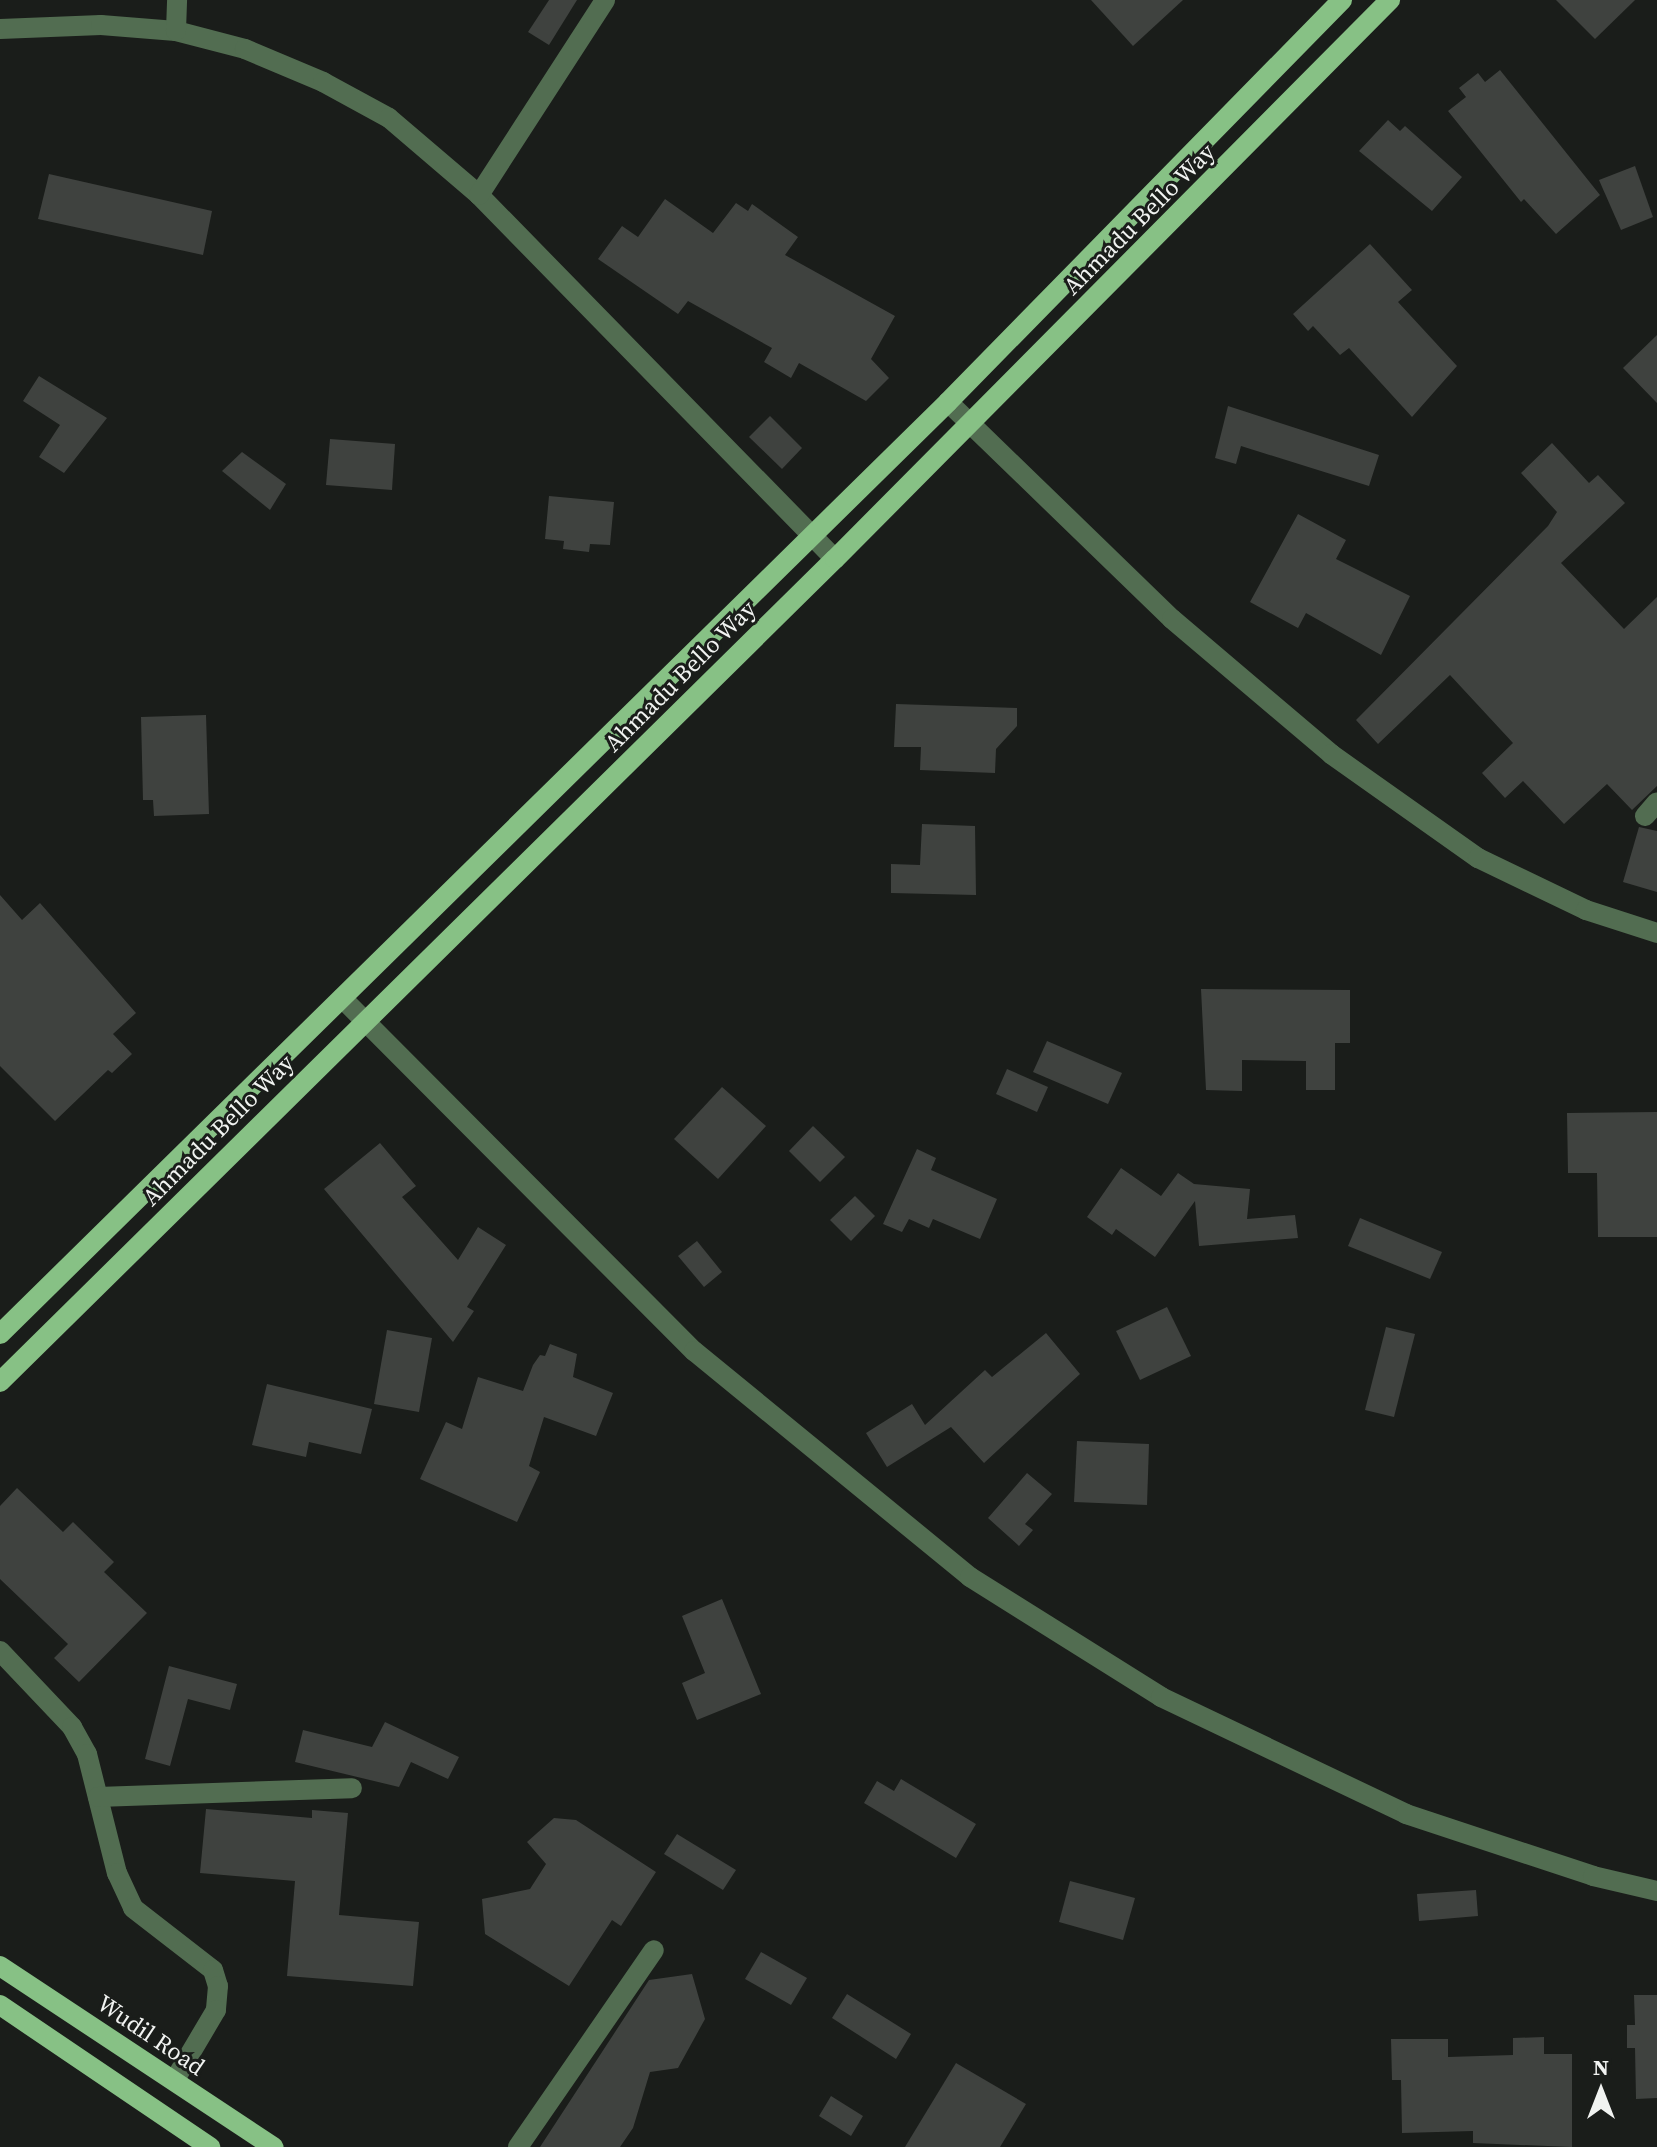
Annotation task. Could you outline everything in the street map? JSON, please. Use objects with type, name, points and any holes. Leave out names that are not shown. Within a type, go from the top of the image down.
[{"type":"main road","name":"Ahmadu Bello Way","points":[[0,1334],[948,402],[1342,0]]},
{"type":"main road","name":"Ahmadu Bello Way","points":[[0,1382],[835,559],[1390,0]]},
{"type":"main road","points":[[179,1157],[204,1181]]},
{"type":"main road","name":"Wudil Road","points":[[0,1966],[273,2147]]},
{"type":"main road","points":[[0,2005],[210,2147]]},
{"type":"street","points":[[176,31],[177,0]]},
{"type":"street","points":[[479,195],[605,0]]},
{"type":"street","points":[[0,29],[101,25],[176,31],[245,49],[323,82],[389,118],[479,195],[835,559]]},
{"type":"street","points":[[948,402],[1172,619],[1331,754],[1478,858],[1586,910],[1657,933]]},
{"type":"street","points":[[342,998],[694,1351],[970,1577],[1161,1697],[1406,1814],[1593,1876],[1657,1891]]},
{"type":"street","points":[[0,1651],[72,1727],[87,1754],[117,1873],[133,1908],[213,1970],[218,1986],[216,2010],[174,2081]]},
{"type":"street","points":[[98,1797],[352,1788]]},
{"type":"street","points":[[518,2147],[654,1950]]},
{"type":"building","points":[[549,0],[577,0],[549,45],[528,32]]},
{"type":"building","points":[[1091,0],[1183,0],[1133,46]]},
{"type":"building","points":[[1556,0],[1635,0],[1595,39]]},
{"type":"building","points":[[1500,70],[1600,195],[1556,234],[1524,199],[1521,202],[1448,111],[1466,97],[1459,88],[1478,73],[1485,82]]},
{"type":"building","points":[[1388,120],[1400,131],[1405,126],[1462,177],[1432,211],[1359,151]]},
{"type":"building","points":[[1635,166],[1653,217],[1621,230],[1599,180]]},
{"type":"building","points":[[49,174],[212,211],[203,255],[38,219]]},
{"type":"building","points":[[665,199],[713,233],[736,203],[748,211],[752,204],[798,237],[785,255],[895,316],[871,359],[889,378],[866,401],[799,363],[791,378],[764,362],[772,348],[688,301],[678,314],[598,259],[622,226],[638,237]]},
{"type":"building","points":[[1370,244],[1412,290],[1398,302],[1457,366],[1412,417],[1349,348],[1340,355],[1313,326],[1308,331],[1293,314]]},
{"type":"building","points":[[1657,335],[1657,403],[1623,368]]},
{"type":"building","points":[[39,376],[107,418],[64,473],[39,457],[60,425],[23,401]]},
{"type":"building","points":[[1228,406],[1379,455],[1369,486],[1241,446],[1236,464],[1215,458]]},
{"type":"building","points":[[770,416],[802,448],[782,469],[749,437]]},
{"type":"building","points":[[330,439],[395,444],[392,490],[326,485]]},
{"type":"building","points":[[1552,443],[1589,483],[1598,475],[1625,503],[1561,563],[1624,629],[1657,597],[1657,786],[1632,810],[1607,784],[1564,824],[1523,781],[1505,798],[1482,773],[1513,743],[1450,675],[1378,744],[1356,720],[1548,526],[1557,512],[1521,473]]},
{"type":"building","points":[[242,452],[286,484],[270,510],[222,471]]},
{"type":"building","points":[[549,496],[614,502],[610,545],[590,544],[589,552],[563,549],[564,541],[545,539]]},
{"type":"building","points":[[1298,514],[1346,540],[1336,559],[1410,596],[1381,655],[1306,613],[1298,628],[1250,602]]},
{"type":"building","points":[[896,704],[1017,708],[1017,726],[996,749],[995,773],[920,770],[921,747],[894,747]]},
{"type":"building","points":[[206,715],[209,814],[154,816],[153,800],[143,800],[141,717]]},
{"type":"building","points":[[922,824],[975,826],[976,895],[891,893],[891,864],[920,865]]},
{"type":"building","points":[[1639,827],[1657,831],[1657,892],[1623,882]]},
{"type":"building","points":[[0,895],[22,920],[40,903],[136,1013],[113,1034],[132,1054],[112,1073],[108,1070],[55,1121],[0,1066]]},
{"type":"building","points":[[1201,989],[1350,990],[1350,1043],[1335,1043],[1335,1090],[1306,1090],[1306,1061],[1242,1060],[1242,1091],[1206,1090]]},
{"type":"building","points":[[1047,1041],[1122,1073],[1108,1104],[1033,1072]]},
{"type":"building","points":[[1007,1069],[1048,1087],[1037,1112],[996,1094]]},
{"type":"building","points":[[722,1087],[766,1126],[718,1179],[674,1139]]},
{"type":"building","points":[[1657,1112],[1657,1237],[1598,1237],[1597,1173],[1568,1173],[1567,1113]]},
{"type":"building","points":[[813,1126],[845,1157],[820,1182],[789,1151]]},
{"type":"building","points":[[380,1143],[416,1186],[402,1197],[458,1260],[478,1227],[506,1245],[467,1307],[474,1311],[453,1342],[324,1189]]},
{"type":"building","points":[[917,1149],[936,1158],[931,1170],[997,1199],[980,1239],[933,1219],[929,1228],[909,1219],[902,1232],[883,1224]]},
{"type":"building","points":[[1121,1168],[1161,1196],[1178,1173],[1194,1184],[1250,1189],[1247,1219],[1295,1215],[1298,1238],[1199,1246],[1195,1201],[1155,1257],[1116,1229],[1112,1235],[1087,1217]]},
{"type":"building","points":[[855,1196],[875,1216],[851,1241],[830,1220]]},
{"type":"building","points":[[1360,1218],[1442,1252],[1430,1279],[1348,1246]]},
{"type":"building","points":[[697,1241],[722,1272],[704,1287],[678,1256]]},
{"type":"building","points":[[1167,1307],[1191,1356],[1140,1380],[1116,1331]]},
{"type":"building","points":[[1386,1327],[1415,1334],[1394,1417],[1365,1410]]},
{"type":"building","points":[[387,1330],[432,1338],[419,1412],[374,1404]]},
{"type":"building","points":[[1046,1333],[1080,1374],[984,1463],[951,1427],[887,1467],[866,1433],[912,1404],[925,1425],[985,1370],[992,1377]]},
{"type":"building","points":[[550,1344],[577,1354],[573,1377],[613,1393],[596,1436],[544,1417],[529,1466],[540,1472],[517,1522],[420,1479],[446,1422],[462,1429],[478,1377],[523,1391],[533,1365],[540,1355],[545,1356]]},
{"type":"building","points":[[267,1384],[372,1409],[361,1454],[309,1442],[306,1457],[252,1445]]},
{"type":"building","points":[[1077,1441],[1149,1444],[1147,1505],[1074,1502]]},
{"type":"building","points":[[1027,1473],[1052,1494],[1025,1524],[1033,1530],[1019,1546],[988,1518]]},
{"type":"building","points":[[17,1488],[63,1532],[73,1522],[114,1562],[104,1572],[147,1613],[79,1682],[54,1658],[68,1644],[0,1579],[0,1506]]},
{"type":"building","points":[[722,1599],[761,1694],[697,1720],[682,1683],[705,1673],[682,1616]]},
{"type":"building","points":[[169,1666],[237,1684],[230,1710],[188,1699],[170,1766],[145,1759]]},
{"type":"building","points":[[385,1722],[459,1757],[448,1779],[411,1762],[399,1787],[295,1762],[303,1730],[372,1747]]},
{"type":"building","points":[[901,1779],[976,1824],[956,1858],[864,1803],[877,1781],[894,1791]]},
{"type":"building","points":[[206,1809],[312,1818],[312,1810],[348,1813],[339,1915],[419,1922],[413,1986],[287,1976],[295,1881],[200,1873]]},
{"type":"building","points":[[554,1818],[576,1820],[656,1872],[621,1926],[612,1920],[569,1986],[485,1934],[482,1899],[530,1889],[546,1864],[527,1842]]},
{"type":"building","points":[[677,1834],[736,1870],[723,1890],[664,1854]]},
{"type":"building","points":[[1070,1881],[1135,1898],[1123,1940],[1059,1922]]},
{"type":"building","points":[[1476,1890],[1478,1916],[1419,1921],[1417,1894]]},
{"type":"building","points":[[761,1952],[807,1978],[791,2005],[745,1979]]},
{"type":"building","points":[[692,1974],[705,2019],[678,2068],[650,2072],[633,2128],[620,2147],[540,2147],[649,1980]]},
{"type":"building","points":[[847,1994],[911,2034],[896,2059],[832,2018]]},
{"type":"building","points":[[1634,1995],[1657,1995],[1657,2098],[1636,2099],[1635,2048],[1627,2048],[1627,2025],[1635,2025]]},
{"type":"building","points":[[1544,2037],[1544,2054],[1572,2054],[1572,2147],[1473,2143],[1473,2131],[1402,2133],[1401,2080],[1392,2080],[1391,2039],[1448,2039],[1448,2057],[1513,2055],[1513,2038]]},
{"type":"building","points":[[956,2063],[1026,2104],[1000,2147],[905,2147]]},
{"type":"building","points":[[831,2096],[863,2116],[851,2136],[819,2116]]}]
